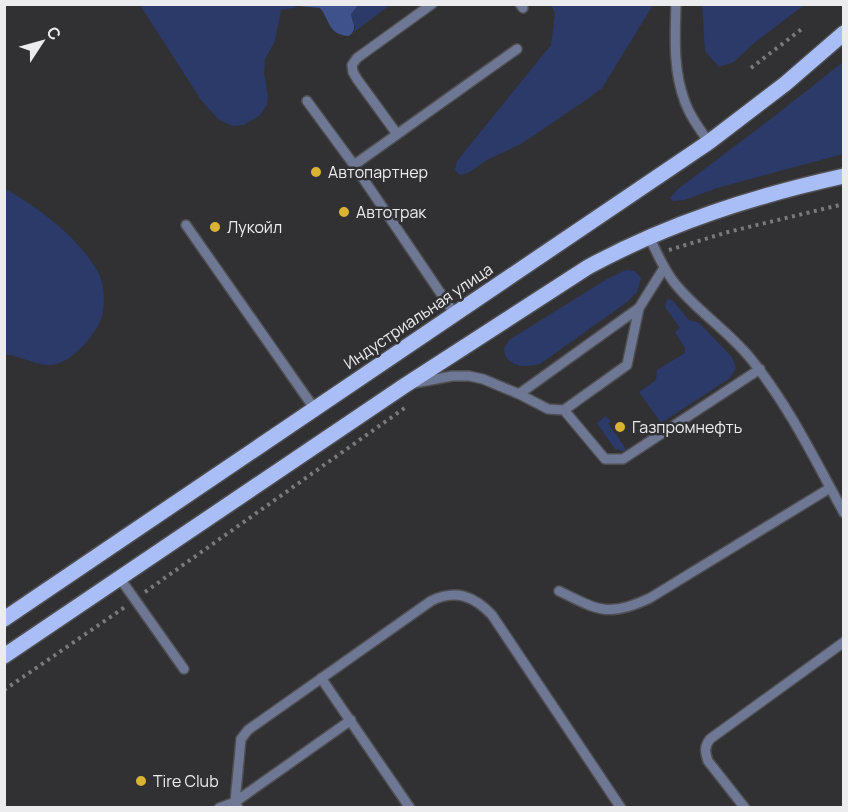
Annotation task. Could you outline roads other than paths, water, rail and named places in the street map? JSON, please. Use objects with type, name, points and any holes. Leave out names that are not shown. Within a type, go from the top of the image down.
[{"type":"main road","name":"Индустриальная улица","points":[[4,619],[708,142],[785,84],[843,33]]},
{"type":"main road","points":[[4,656],[404,386],[562,283],[619,250],[718,210],[843,176]]},
{"type":"lane","points":[[396,134],[357,79],[352,65],[357,58],[432,4]]},
{"type":"lane","points":[[676,4],[675,57],[680,84],[685,103],[708,142]]},
{"type":"lane","points":[[354,165],[517,49]]},
{"type":"lane","points":[[308,101],[454,313]]},
{"type":"lane","points":[[186,225],[314,408]]},
{"type":"lane","points":[[649,236],[664,268],[683,292],[736,342],[760,369],[800,431],[843,513]]},
{"type":"lane","points":[[404,386],[430,379],[469,376],[483,379],[519,394],[548,409],[564,410],[627,364],[639,308],[664,268]]},
{"type":"lane","points":[[519,394],[639,308]]},
{"type":"lane","points":[[564,410],[605,459],[623,459],[760,369]]},
{"type":"lane","points":[[559,591],[594,608],[611,610],[629,608],[650,598],[830,488]]},
{"type":"lane","points":[[119,577],[184,669]]},
{"type":"lane","points":[[237,805],[241,739],[248,730],[431,601],[444,595],[457,595],[470,598],[483,605],[492,615],[621,807]]},
{"type":"lane","points":[[745,807],[708,761],[705,753],[710,739],[843,642]]},
{"type":"lane","points":[[321,678],[410,807]]},
{"type":"lane","points":[[219,807],[237,805],[351,720]]},
{"type":"place","name":"Автопартнер","points":[[316,172]]},
{"type":"place","name":"Автотрак","points":[[344,212]]},
{"type":"place","name":"Лукойл","points":[[215,227]]},
{"type":"place","name":"Газпромнефть","points":[[620,427]]},
{"type":"place","name":"Tire Club","points":[[141,781]]}]
